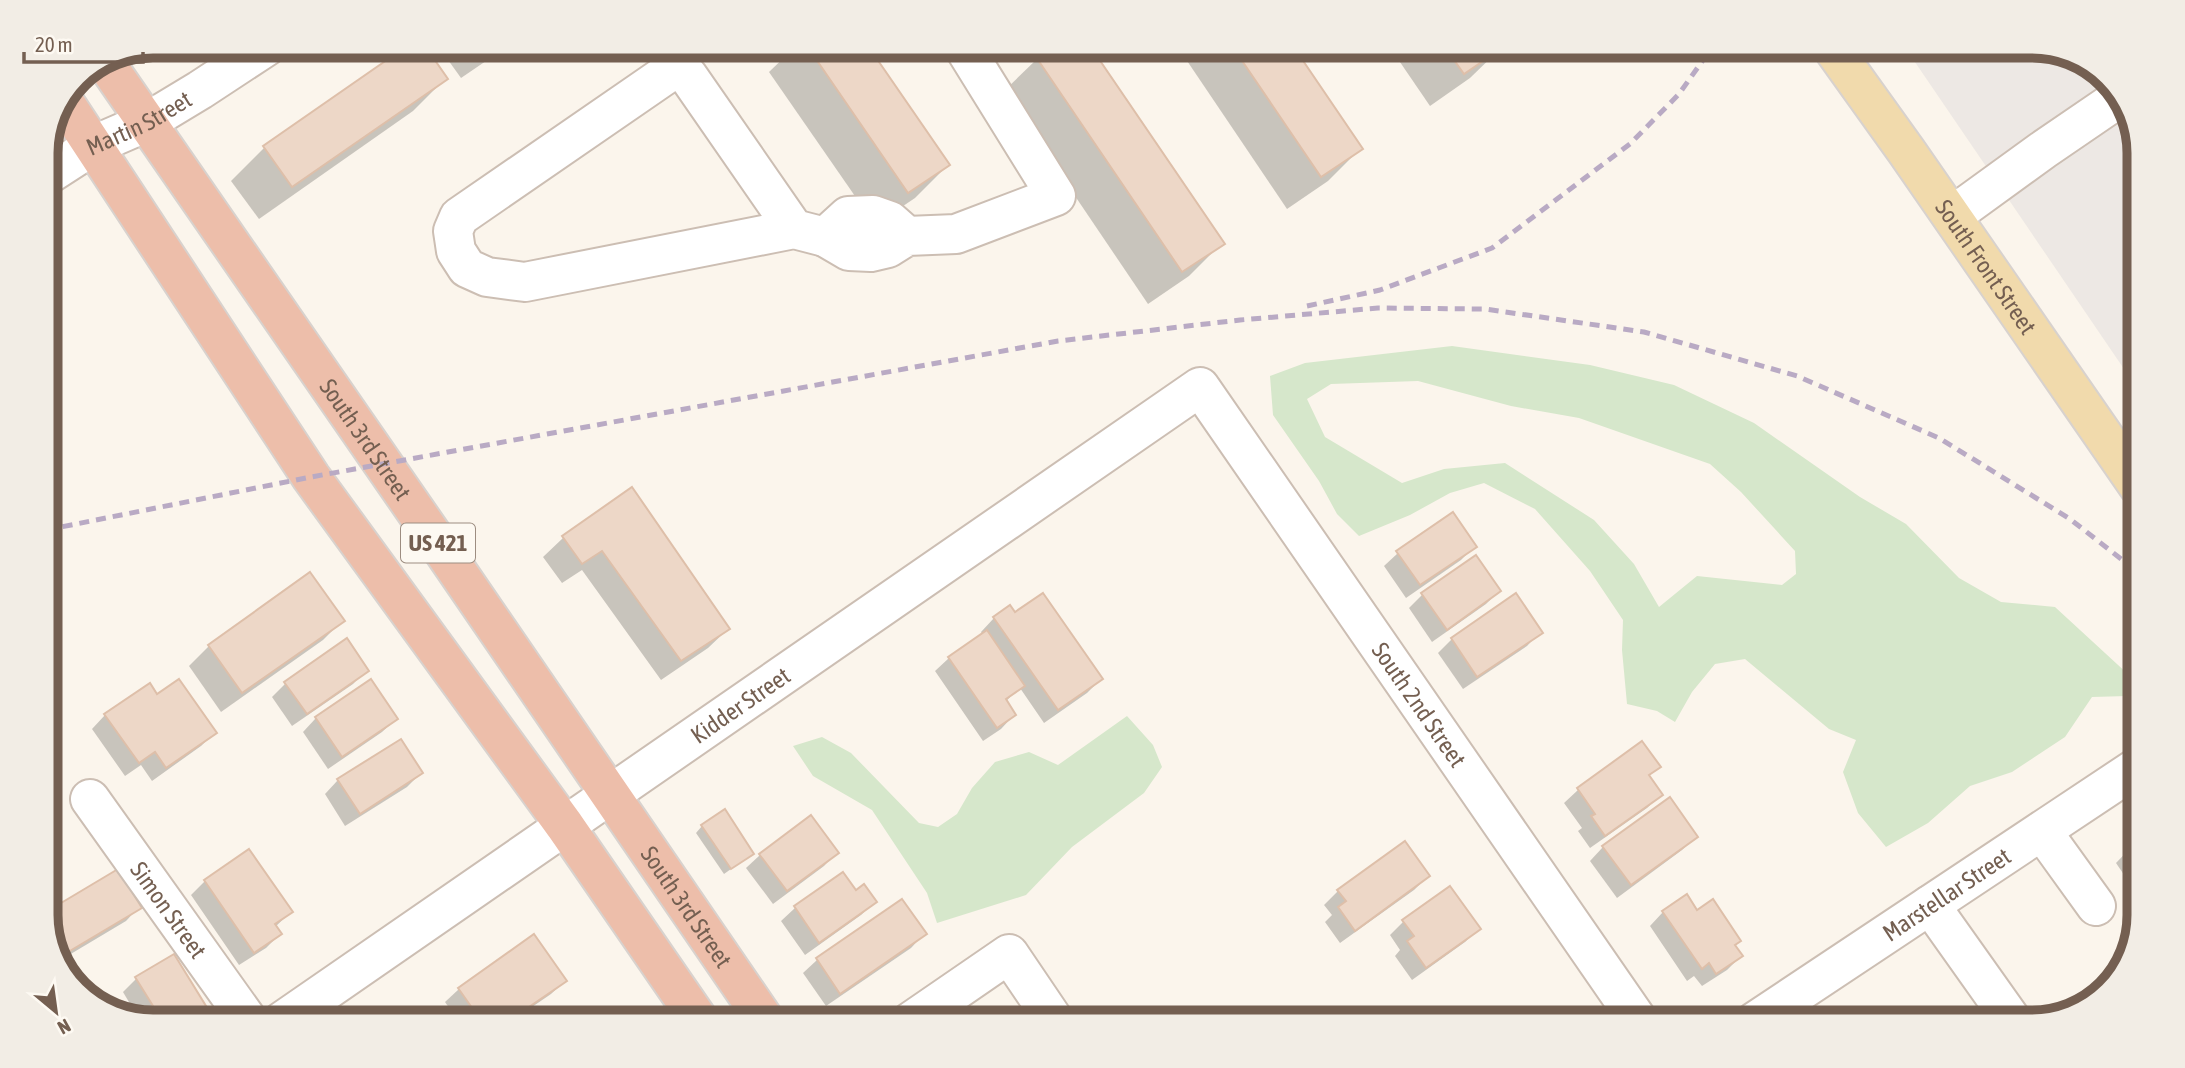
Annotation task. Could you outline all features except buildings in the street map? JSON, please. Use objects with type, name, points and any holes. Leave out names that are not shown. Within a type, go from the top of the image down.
[{"type":"highway","name":"South 3rd Street","points":[[110,69],[757,1010]]},
{"type":"highway","name":"US 421","points":[[69,109],[311,477],[565,826],[691,1010]]},
{"type":"main road","name":"South Front Street","points":[[1840,58],[2127,470]]},
{"type":"street","name":"Martin Street","points":[[58,168],[94,145],[147,122],[249,58]]},
{"type":"street","points":[[809,233],[688,76],[677,70],[667,73],[459,217],[453,232],[456,251],[467,268],[487,277],[525,282],[809,233],[848,216],[873,215],[890,221],[907,236],[956,234],[1056,196],[970,58]]},
{"type":"street","points":[[1952,216],[2043,149],[2112,102]]},
{"type":"street","name":"Kidder Street","points":[[300,1010],[1200,387]]},
{"type":"street","name":"South 2nd Street","points":[[1200,387],[1630,1010]]},
{"type":"street","name":"Marstellar Street","points":[[1773,1010],[2127,774]]},
{"type":"street","name":"Simon Street","points":[[90,799],[239,1010]]},
{"type":"street","points":[[2042,831],[2096,906]]},
{"type":"street","points":[[1930,905],[2004,1010]]},
{"type":"street","points":[[929,1010],[1009,954],[1046,1010]]},
{"type":"shaded area","points":[[1912,58],[2032,58],[2057,61],[2095,81],[2111,100],[2122,122],[2127,147],[2127,373]]},
{"type":"green space","points":[[1452,346],[1590,365],[1674,385],[1754,423],[1860,497],[1906,524],[1959,578],[2001,602],[2055,607],[2127,673],[2127,696],[2092,697],[2065,737],[2012,772],[1970,786],[1928,823],[1886,847],[1858,813],[1843,772],[1856,740],[1829,729],[1745,659],[1715,664],[1692,692],[1675,722],[1657,711],[1627,704],[1622,650],[1623,620],[1590,571],[1535,509],[1484,483],[1450,493],[1410,515],[1359,536],[1337,514],[1319,481],[1273,415],[1270,376],[1305,363]],"holes":[[[1418,381],[1511,406],[1579,418],[1710,464],[1741,492],[1795,551],[1796,574],[1782,585],[1697,576],[1659,607],[1634,564],[1594,520],[1505,463],[1444,469],[1402,483],[1325,437],[1307,399],[1331,384]]]},
{"type":"green space","points":[[1127,716],[1153,745],[1162,767],[1144,793],[1072,847],[1026,895],[937,923],[927,893],[872,810],[813,776],[793,746],[822,737],[851,753],[919,823],[938,827],[957,814],[972,788],[995,762],[1029,752],[1058,765]]},
{"type":"railway","points":[[1307,306],[1380,290],[1492,248],[1630,144],[1679,94],[1704,58]]},
{"type":"railway","points":[[58,528],[311,477],[1058,341],[1240,320],[1378,308],[1485,309],[1644,332],[1797,376],[1939,438],[2070,519],[2127,564]]}]
